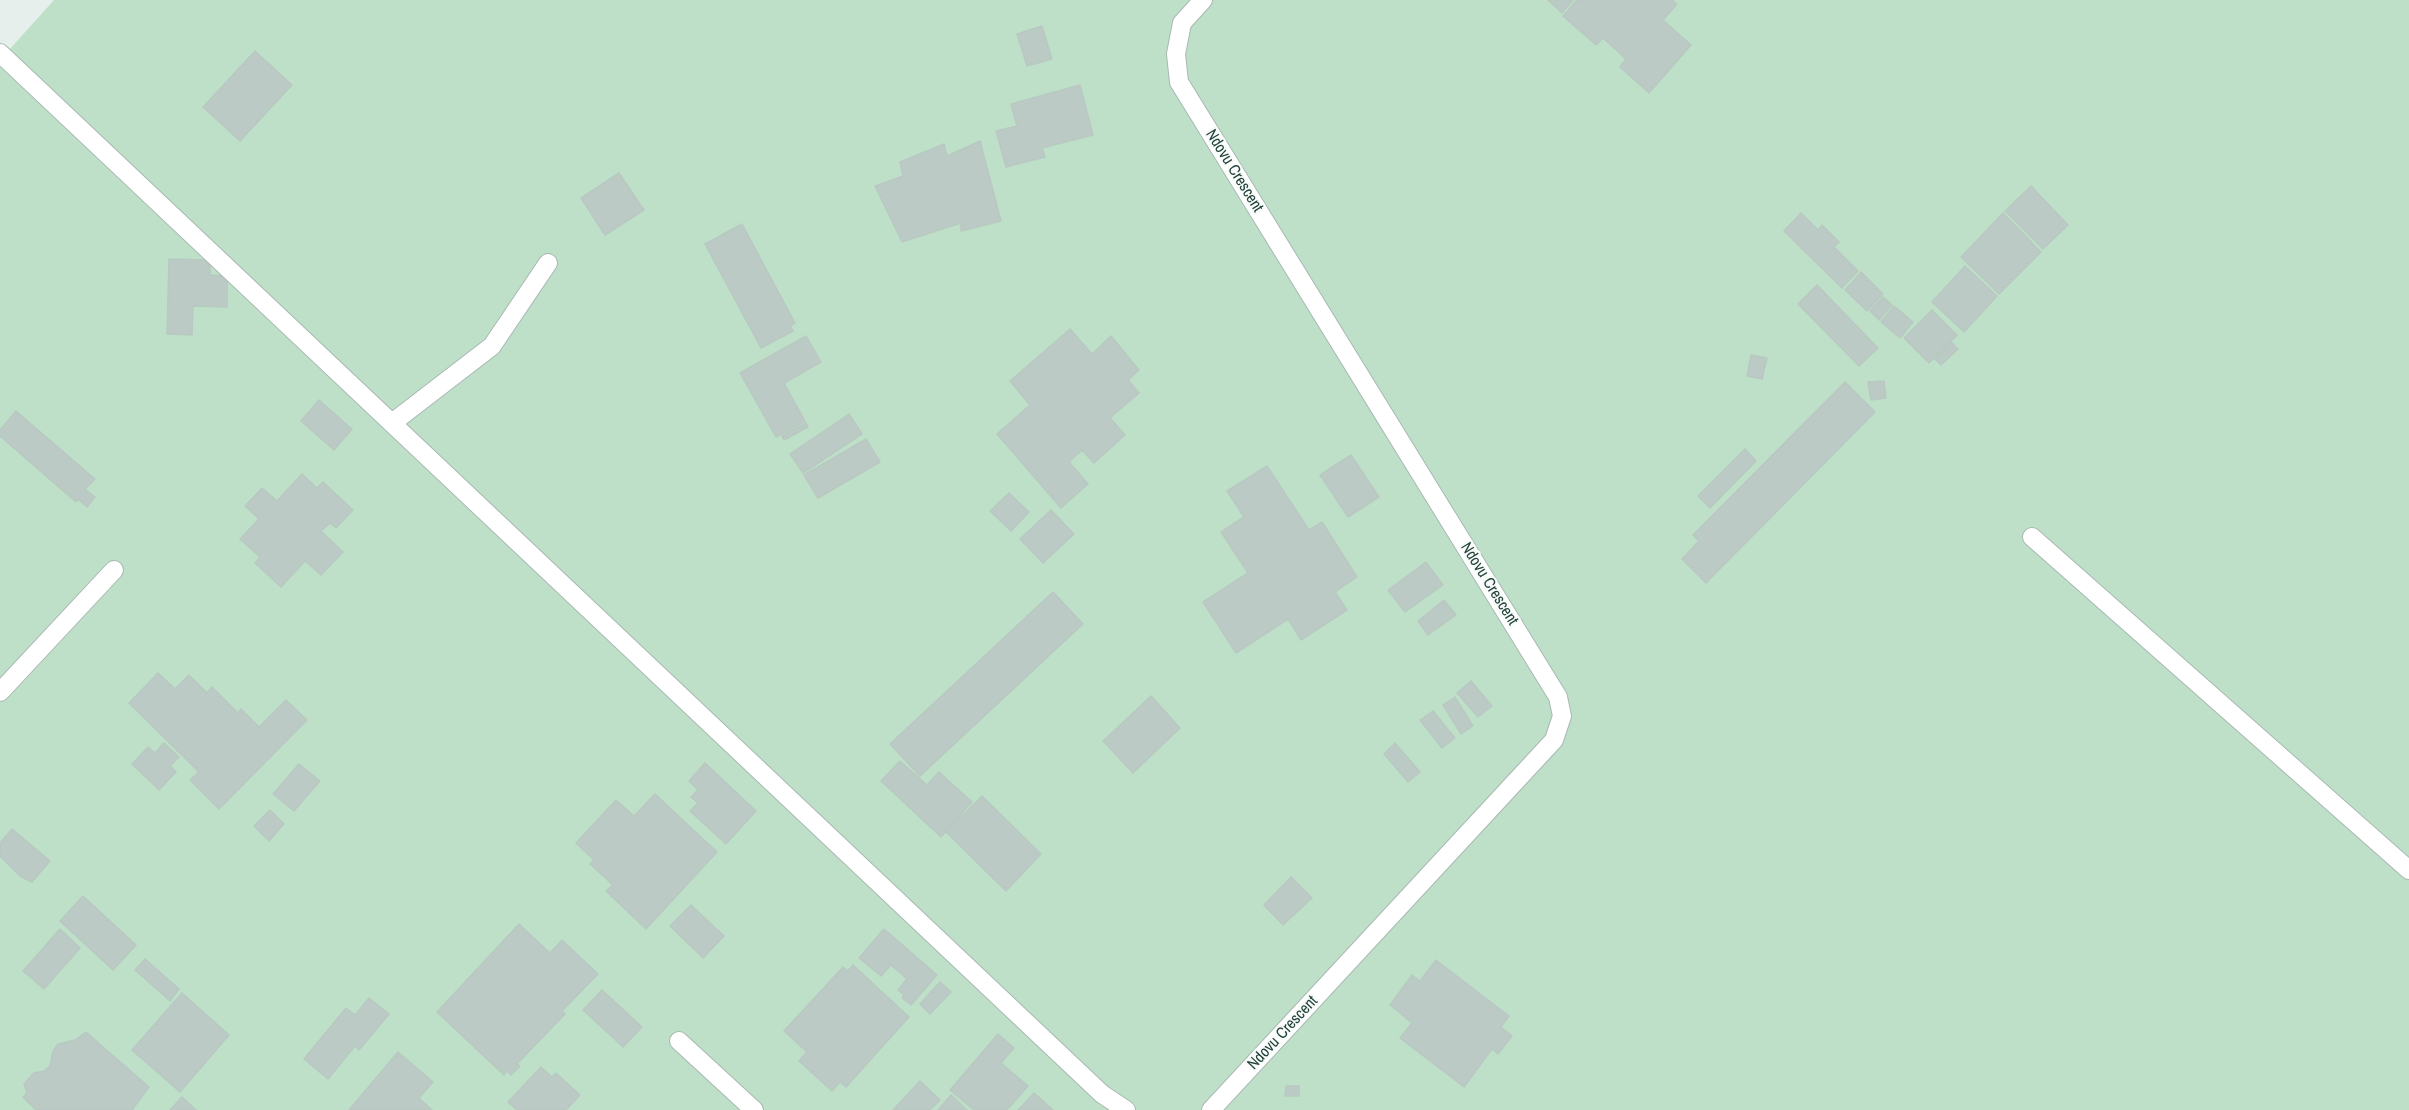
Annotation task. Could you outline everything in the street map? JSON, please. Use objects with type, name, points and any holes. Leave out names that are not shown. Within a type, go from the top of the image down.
[{"type":"street","name":"Ndovu Crescent","points":[[1203,0],[1182,23],[1176,54],[1179,82],[1558,697],[1562,716],[1554,740],[1211,1110]]},
{"type":"street","points":[[0,53],[1102,1094],[1126,1110]]},
{"type":"street","points":[[392,423],[492,346],[548,263]]},
{"type":"street","points":[[2032,537],[2409,870]]},
{"type":"street","points":[[0,692],[114,570]]},
{"type":"street","points":[[679,1041],[754,1110]]},
{"type":"green space","points":[[54,0],[2409,0],[2409,1110],[0,1110],[0,60]]},
{"type":"building","points":[[1548,0],[1573,0],[1562,13]]},
{"type":"building","points":[[1577,0],[1672,0],[1677,4],[1663,20],[1691,45],[1649,93],[1620,67],[1626,59],[1603,38],[1596,45],[1563,16]]},
{"type":"building","points":[[1042,26],[1052,59],[1027,66],[1017,34]]},
{"type":"building","points":[[255,51],[292,85],[240,141],[203,107]]},
{"type":"building","points":[[1080,85],[1093,135],[1042,148],[1045,157],[1006,167],[996,131],[1017,126],[1011,104]]},
{"type":"building","points":[[980,141],[1001,221],[961,231],[961,223],[902,242],[875,186],[903,176],[900,162],[944,144],[947,156]]},
{"type":"building","points":[[619,173],[644,210],[605,235],[581,198]]},
{"type":"building","points":[[2031,186],[2068,225],[2043,249],[2005,211]]},
{"type":"building","points":[[1801,213],[1818,230],[1822,225],[1839,242],[1834,247],[1858,271],[1842,288],[1784,231]]},
{"type":"building","points":[[2003,213],[2041,252],[1999,294],[1961,257]]},
{"type":"building","points":[[742,224],[795,323],[790,326],[793,331],[761,348],[705,244]]},
{"type":"building","points":[[169,259],[210,260],[210,275],[227,276],[227,307],[193,306],[192,335],[167,334]]},
{"type":"building","points":[[1965,266],[1997,296],[1964,332],[1932,302]]},
{"type":"building","points":[[1861,272],[1883,294],[1867,311],[1845,290]]},
{"type":"building","points":[[1817,285],[1878,348],[1859,366],[1798,304]]},
{"type":"building","points":[[1883,297],[1892,305],[1879,320],[1870,311]]},
{"type":"building","points":[[1894,306],[1913,322],[1900,338],[1881,322]]},
{"type":"building","points":[[1932,310],[1957,335],[1929,363],[1904,338]]},
{"type":"building","points":[[1070,329],[1092,354],[1111,336],[1139,370],[1128,380],[1139,393],[1110,418],[1125,435],[1094,463],[1082,450],[1069,462],[1088,484],[1061,508],[997,434],[1030,405],[1010,381]]},
{"type":"building","points":[[806,336],[821,362],[784,383],[805,421],[776,437],[740,373]]},
{"type":"building","points":[[1951,342],[1958,349],[1941,365],[1935,359]]},
{"type":"building","points":[[1751,355],[1767,358],[1762,379],[1747,376]]},
{"type":"building","points":[[1884,381],[1886,398],[1871,400],[1868,382]]},
{"type":"building","points":[[1845,382],[1875,412],[1706,583],[1682,559],[1699,541],[1693,535]]},
{"type":"building","points":[[319,400],[352,429],[334,450],[301,421]]},
{"type":"building","points":[[16,411],[95,479],[85,489],[95,497],[87,507],[78,499],[76,502],[0,436],[0,430]]},
{"type":"building","points":[[849,414],[862,434],[803,473],[790,454]]},
{"type":"building","points":[[806,423],[808,427],[784,440],[782,436]]},
{"type":"building","points":[[866,439],[880,462],[818,498],[804,475]]},
{"type":"building","points":[[1745,449],[1756,461],[1710,508],[1698,496]]},
{"type":"building","points":[[1351,455],[1379,497],[1348,517],[1320,475]]},
{"type":"building","points":[[1267,466],[1309,530],[1322,522],[1357,577],[1335,592],[1347,610],[1301,640],[1288,619],[1236,653],[1203,602],[1248,573],[1221,532],[1244,517],[1227,491]]},
{"type":"building","points":[[302,474],[317,488],[323,482],[353,510],[336,528],[330,523],[321,531],[343,552],[321,575],[305,561],[281,587],[255,563],[260,557],[240,539],[259,519],[245,506],[262,488],[277,501]]},
{"type":"building","points":[[1009,493],[1029,512],[1011,531],[990,511]]},
{"type":"building","points":[[1051,510],[1074,534],[1043,563],[1020,539]]},
{"type":"building","points":[[1426,562],[1443,585],[1405,612],[1388,590]]},
{"type":"building","points":[[1053,592],[1083,624],[920,776],[890,744]]},
{"type":"building","points":[[1444,600],[1456,615],[1428,635],[1418,621]]},
{"type":"building","points":[[158,673],[175,689],[189,675],[207,693],[212,687],[238,713],[241,709],[259,727],[286,700],[307,720],[219,809],[190,780],[199,772],[129,703]]},
{"type":"building","points":[[1471,681],[1492,706],[1478,717],[1457,693]]},
{"type":"building","points":[[1151,696],[1180,728],[1133,773],[1103,741]]},
{"type":"building","points":[[1455,697],[1473,726],[1461,734],[1443,705]]},
{"type":"building","points":[[1433,711],[1455,738],[1442,748],[1420,720]]},
{"type":"building","points":[[164,743],[179,757],[170,766],[176,772],[159,790],[132,764],[148,747],[155,753]]},
{"type":"building","points":[[1395,743],[1420,772],[1408,782],[1384,754]]},
{"type":"building","points":[[900,761],[927,785],[939,772],[972,802],[941,837],[881,781]]},
{"type":"building","points":[[705,763],[756,811],[726,844],[690,811],[698,803],[691,797],[698,790],[689,781]]},
{"type":"building","points":[[299,764],[320,781],[294,811],[273,794]]},
{"type":"building","points":[[655,794],[717,852],[646,929],[606,891],[613,885],[590,864],[594,860],[576,843],[616,800],[634,816]]},
{"type":"building","points":[[982,796],[1041,854],[1006,891],[946,832]]},
{"type":"building","points":[[270,810],[284,824],[269,841],[254,826]]},
{"type":"building","points":[[12,829],[50,861],[32,882],[20,876],[0,856],[0,843]]},
{"type":"building","points":[[1291,877],[1312,898],[1283,925],[1264,905]]},
{"type":"building","points":[[83,896],[136,945],[113,970],[60,921]]},
{"type":"building","points":[[691,905],[724,936],[703,958],[670,926]]},
{"type":"building","points":[[519,924],[550,953],[562,940],[598,974],[562,1011],[565,1014],[517,1064],[520,1066],[511,1075],[507,1071],[504,1075],[437,1012]]},
{"type":"building","points":[[60,929],[80,948],[44,989],[23,971]]},
{"type":"building","points":[[884,929],[937,975],[911,1005],[902,998],[904,995],[898,990],[907,979],[891,965],[881,976],[859,958]]},
{"type":"building","points":[[145,959],[179,989],[170,1001],[135,970]]},
{"type":"building","points":[[1436,960],[1509,1016],[1501,1027],[1512,1036],[1498,1054],[1492,1049],[1464,1087],[1400,1038],[1412,1023],[1390,1005],[1412,975],[1420,981]]},
{"type":"building","points":[[853,965],[909,1017],[846,1087],[840,1082],[832,1091],[799,1061],[807,1052],[784,1031],[843,967],[848,971]]},
{"type":"building","points":[[940,982],[951,992],[930,1014],[920,1004]]},
{"type":"building","points":[[602,990],[642,1027],[623,1047],[583,1010]]},
{"type":"building","points":[[182,993],[229,1035],[180,1092],[132,1050]]},
{"type":"building","points":[[369,998],[389,1014],[359,1050],[355,1046],[328,1079],[304,1059],[346,1008],[355,1015]]},
{"type":"building","points":[[86,1032],[149,1087],[132,1110],[36,1110],[23,1097],[27,1093],[24,1084],[34,1073],[44,1071],[50,1066],[53,1051],[58,1044],[75,1040]]},
{"type":"building","points":[[998,1034],[1014,1048],[1001,1063],[1028,1086],[1007,1110],[974,1110],[950,1090]]},
{"type":"building","points":[[398,1052],[433,1082],[419,1098],[432,1110],[349,1110]]},
{"type":"building","points":[[541,1067],[552,1077],[556,1073],[580,1095],[566,1110],[517,1110],[508,1102]]},
{"type":"building","points":[[920,1081],[940,1100],[930,1110],[893,1110]]},
{"type":"building","points":[[1286,1086],[1299,1086],[1299,1096],[1285,1096]]},
{"type":"building","points":[[1034,1093],[1053,1110],[1018,1110]]},
{"type":"building","points":[[951,1095],[967,1110],[938,1110]]},
{"type":"building","points":[[182,1097],[196,1110],[170,1110]]}]
